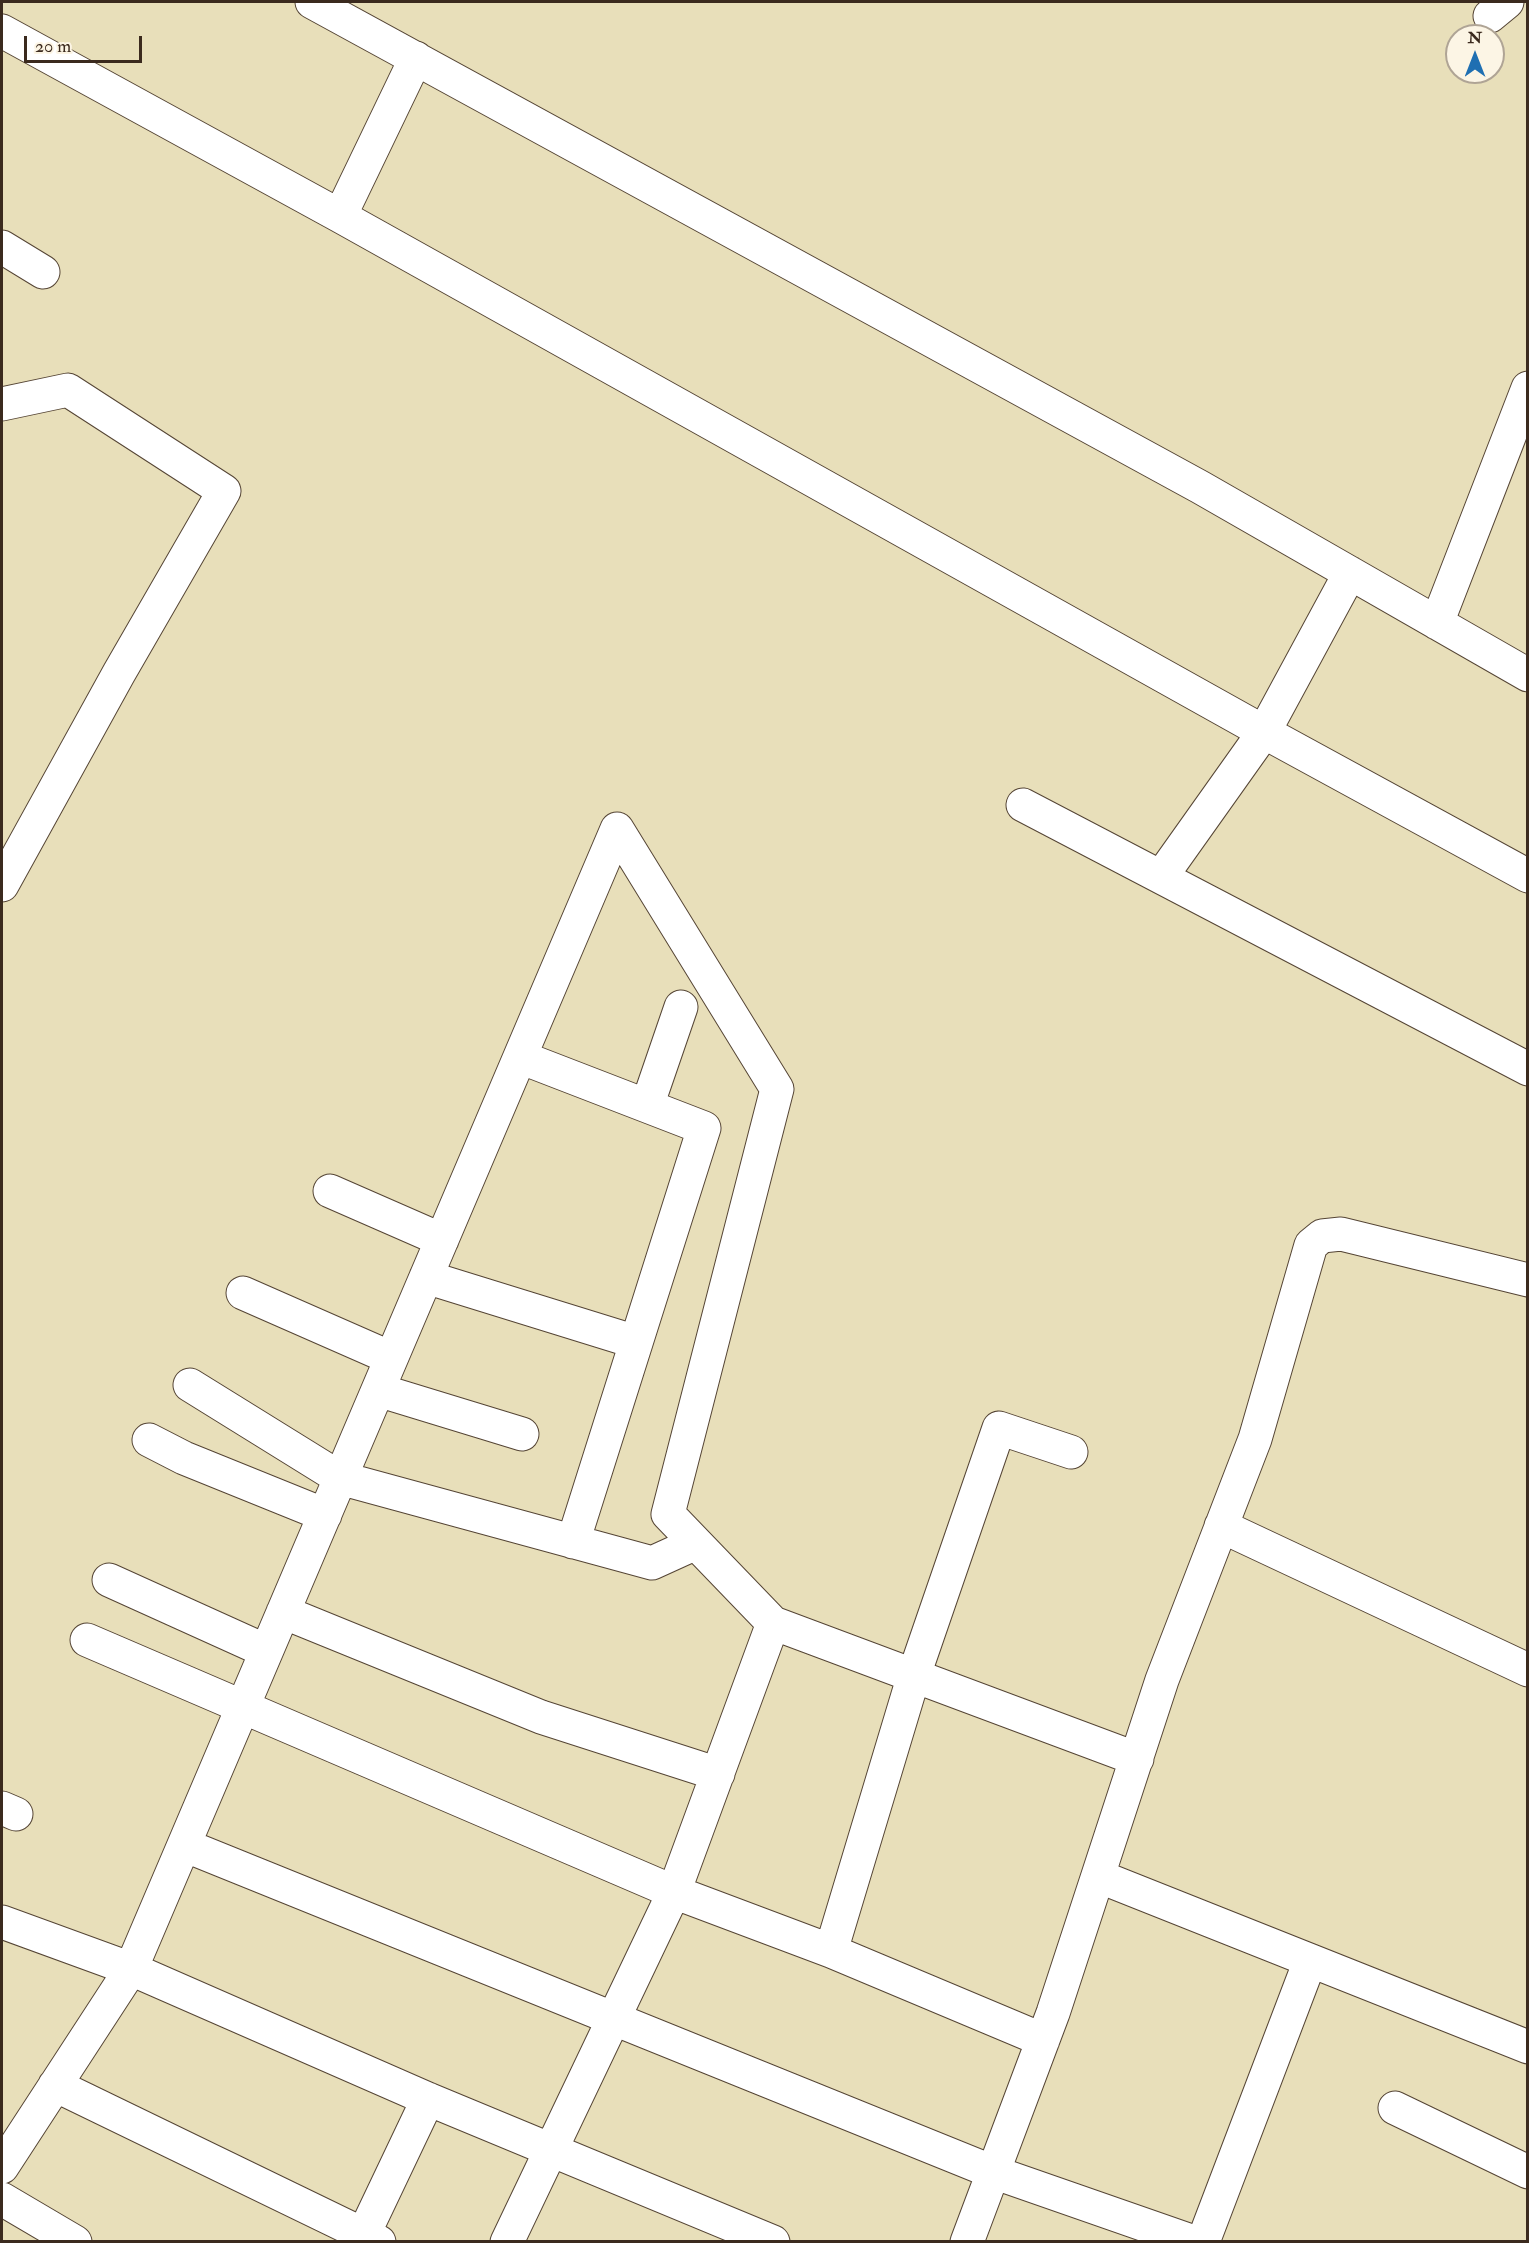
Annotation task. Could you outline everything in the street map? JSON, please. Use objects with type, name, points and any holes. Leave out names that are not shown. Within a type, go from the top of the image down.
[{"type":"street","points":[[312,2],[1200,487],[1527,675]]},
{"type":"street","points":[[2,31],[340,216],[1264,732],[1527,876]]},
{"type":"street","points":[[340,216],[416,58]]},
{"type":"street","points":[[2,247],[43,272]]},
{"type":"street","points":[[1437,623],[1527,387]]},
{"type":"street","points":[[2,404],[68,390],[224,491],[119,673],[2,885]]},
{"type":"street","points":[[1161,877],[1264,732],[1350,573]]},
{"type":"street","points":[[1023,805],[1527,1069]]},
{"type":"street","points":[[2,2167],[131,1969],[617,829],[777,1089],[668,1514],[773,1623],[1137,1758]]},
{"type":"street","points":[[647,1106],[681,1007]]},
{"type":"street","points":[[520,1057],[704,1128],[573,1542]]},
{"type":"street","points":[[330,1191],[441,1240]]},
{"type":"street","points":[[967,2241],[1043,2040],[1162,1680],[1255,1438],[1311,1245],[1323,1236],[1341,1234],[1527,1280]]},
{"type":"street","points":[[426,1277],[636,1342]]},
{"type":"street","points":[[243,1293],[392,1358]]},
{"type":"street","points":[[190,1385],[340,1478],[652,1563],[696,1543]]},
{"type":"street","points":[[378,1390],[522,1434]]},
{"type":"street","points":[[831,1951],[914,1675],[999,1428],[1071,1452]]},
{"type":"street","points":[[149,1440],[184,1458],[325,1515]]},
{"type":"street","points":[[1221,1526],[1527,1670]]},
{"type":"street","points":[[109,1580],[267,1652]]},
{"type":"street","points":[[283,1612],[541,1717],[718,1774]]},
{"type":"street","points":[[507,2241],[674,1892],[773,1623]]},
{"type":"street","points":[[87,1640],[674,1892],[831,1951],[1043,2040]]},
{"type":"street","points":[[184,1845],[993,2172],[1194,2241]]},
{"type":"street","points":[[1098,1876],[1527,2047]]},
{"type":"street","points":[[2,1922],[131,1969],[428,2099],[773,2241]]},
{"type":"street","points":[[1203,2241],[1310,1961]]},
{"type":"street","points":[[55,2085],[368,2239],[428,2099]]},
{"type":"street","points":[[1395,2109],[1527,2172]]},
{"type":"street","points":[[2,2199],[75,2241]]}]
